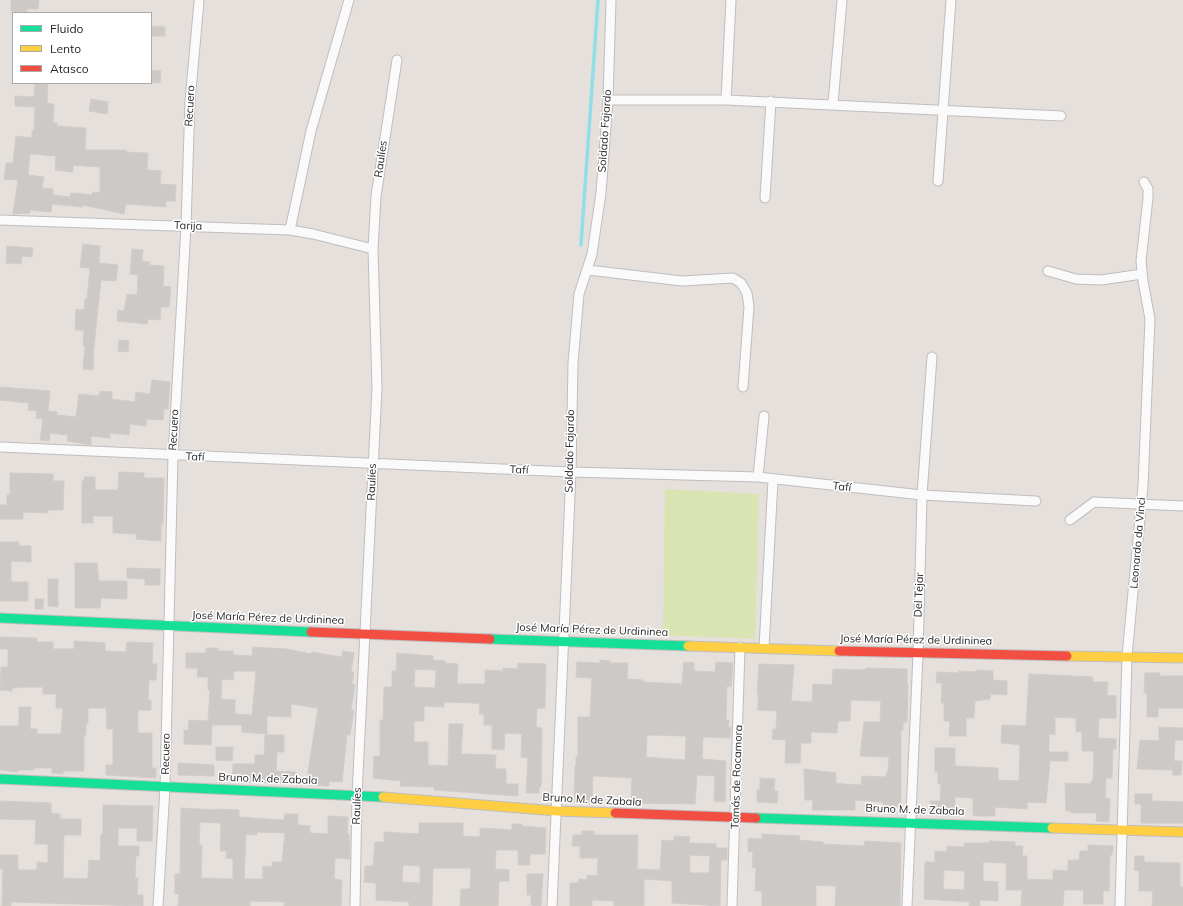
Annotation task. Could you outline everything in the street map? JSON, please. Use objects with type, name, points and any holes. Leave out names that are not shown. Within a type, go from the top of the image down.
[{"type":"street","points":[[290,230],[311,131],[348,0]]},
{"type":"street","name":"Soldado Fajardo","points":[[552,906],[571,472],[573,363],[579,294],[592,254],[601,193],[608,100],[611,0]]},
{"type":"street","points":[[726,100],[731,0]]},
{"type":"street","points":[[833,103],[842,0]]},
{"type":"street","points":[[938,181],[951,0]]},
{"type":"street","name":"Recuero","points":[[158,906],[165,787],[173,456],[186,226],[190,101],[199,2]]},
{"type":"street","name":"Raulíes","points":[[354,906],[372,463],[377,388],[373,249],[376,196],[397,60]]},
{"type":"street","points":[[608,100],[726,100],[833,103],[1061,116]]},
{"type":"street","points":[[765,198],[771,101]]},
{"type":"street","name":"Leonardo da Vinci","points":[[1120,906],[1128,656],[1141,504],[1150,319],[1141,261],[1148,198],[1148,189],[1144,182]]},
{"type":"street","name":"Tarija","points":[[0,220],[290,230],[313,234],[373,249]]},
{"type":"street","points":[[588,270],[682,281],[733,278],[741,283],[747,293],[750,307],[743,387]]},
{"type":"street","points":[[1048,271],[1076,279],[1101,280],[1142,274]]},
{"type":"street","name":"Del Tejar","points":[[906,906],[918,654],[922,495],[932,357]]},
{"type":"street","points":[[758,477],[764,416]]},
{"type":"street","name":"Tafí","points":[[0,447],[173,456],[571,472],[758,477],[773,480],[922,495],[1036,501]]},
{"type":"street","points":[[764,648],[773,480]]},
{"type":"street","points":[[1070,520],[1094,502],[1183,506]]},
{"type":"street","name":"José María Pérez de Urdininea","points":[[0,618],[366,634],[918,654],[1183,658]]},
{"type":"street","name":"Tomás de Rocamora","points":[[732,906],[736,818],[740,647]]},
{"type":"street","name":"Bruno M. de Zabala","points":[[0,779],[358,795],[557,811],[1183,832]]},
{"type":"green space","points":[[665,489],[759,494],[755,639],[663,635]]},
{"type":"building","points":[[11,0],[39,0],[38,9],[27,9],[27,12],[11,11]]},
{"type":"building","points":[[152,26],[165,27],[165,36],[152,36]]},
{"type":"building","points":[[152,70],[161,71],[160,83],[152,82]]},
{"type":"building","points":[[35,84],[48,85],[47,103],[54,104],[53,123],[57,123],[57,126],[86,128],[85,150],[126,150],[126,152],[148,153],[147,170],[161,171],[160,184],[176,185],[175,201],[166,201],[166,207],[126,204],[124,214],[83,205],[83,207],[52,204],[51,212],[30,210],[30,213],[13,214],[18,180],[4,179],[6,163],[13,163],[16,136],[32,138],[32,131],[34,131],[35,107],[15,106],[15,96],[34,97]],"holes":[[[30,154],[56,156],[55,170],[73,172],[73,165],[100,167],[100,193],[93,192],[92,195],[71,193],[70,197],[53,195],[53,189],[42,188],[44,177],[28,175]]]},
{"type":"building","points":[[91,99],[108,102],[107,114],[89,111]]},
{"type":"building","points":[[83,244],[100,246],[99,263],[118,265],[116,281],[101,280],[93,356],[93,370],[83,369],[85,346],[83,345],[84,330],[75,330],[76,309],[84,310],[85,299],[87,299],[90,268],[80,267]]},
{"type":"building","points":[[7,246],[33,248],[32,257],[22,256],[21,264],[6,263]]},
{"type":"building","points":[[132,249],[143,250],[142,261],[150,262],[149,265],[164,266],[163,286],[171,287],[169,307],[161,307],[160,320],[148,319],[147,324],[117,321],[118,310],[124,311],[127,294],[137,295],[138,275],[130,274]]},
{"type":"building","points":[[119,340],[129,341],[128,352],[118,351]]},
{"type":"building","points":[[152,380],[170,382],[168,409],[164,409],[163,420],[147,419],[146,426],[130,424],[129,435],[110,433],[110,438],[91,436],[91,445],[67,441],[68,435],[50,433],[49,441],[40,440],[43,419],[36,418],[37,411],[28,410],[29,403],[0,400],[0,387],[50,391],[48,411],[57,412],[57,415],[76,417],[79,394],[99,396],[100,391],[112,392],[112,399],[135,402],[136,392],[150,394]]},
{"type":"building","points":[[119,472],[144,473],[144,478],[164,478],[161,541],[136,539],[137,534],[113,533],[113,516],[93,516],[93,523],[82,523],[82,481],[84,481],[84,477],[95,477],[95,490],[118,490]]},
{"type":"building","points":[[10,473],[53,474],[53,481],[64,481],[63,510],[48,510],[48,513],[23,512],[23,519],[0,519],[0,505],[7,505],[7,495],[10,495]]},
{"type":"building","points":[[0,542],[19,542],[19,546],[31,546],[31,562],[11,561],[11,582],[28,582],[28,601],[0,601]]},
{"type":"building","points":[[75,563],[97,563],[99,581],[127,581],[127,599],[101,598],[100,608],[75,608]]},
{"type":"building","points":[[127,568],[160,569],[160,585],[145,585],[145,579],[127,578]]},
{"type":"building","points":[[48,579],[58,579],[58,607],[48,606]]},
{"type":"building","points":[[35,599],[44,599],[43,609],[35,609]]},
{"type":"building","points":[[0,637],[37,638],[37,642],[53,642],[53,649],[74,649],[74,641],[105,643],[105,651],[126,652],[127,642],[153,643],[152,664],[157,664],[156,680],[149,680],[148,700],[151,700],[151,710],[138,710],[138,733],[152,733],[152,768],[156,768],[156,778],[106,775],[106,765],[113,765],[113,729],[107,729],[106,708],[88,708],[88,723],[86,723],[86,735],[84,735],[84,771],[63,771],[63,774],[52,773],[52,768],[34,768],[34,770],[18,770],[18,772],[0,770],[0,726],[19,726],[19,707],[31,707],[30,729],[37,729],[37,734],[61,734],[63,708],[56,708],[56,694],[43,694],[43,687],[12,688],[12,691],[0,690],[1,667],[8,667],[8,649],[0,649]]},
{"type":"building","points":[[253,647],[287,649],[311,654],[312,652],[342,657],[343,651],[354,653],[351,672],[354,672],[352,684],[355,685],[351,710],[354,710],[350,735],[347,735],[342,782],[329,781],[329,786],[306,785],[318,708],[291,704],[291,717],[267,716],[267,734],[242,732],[242,725],[212,725],[211,745],[184,744],[184,730],[188,731],[189,720],[208,721],[210,690],[208,690],[208,677],[197,677],[198,668],[186,668],[186,653],[206,653],[206,648],[218,648],[218,651],[233,651],[233,655],[252,656]],"holes":[[[234,671],[256,671],[252,715],[235,714],[235,700],[221,699],[222,679],[233,680]]]},
{"type":"building","points":[[397,653],[433,656],[433,660],[458,664],[457,684],[485,684],[485,670],[503,671],[503,668],[518,669],[518,663],[546,664],[545,708],[537,708],[536,727],[542,728],[541,787],[539,787],[539,793],[526,793],[528,758],[521,757],[522,734],[505,733],[504,750],[492,749],[492,725],[484,725],[484,714],[479,714],[480,704],[472,703],[444,702],[444,707],[424,706],[424,721],[414,721],[414,742],[428,742],[428,765],[448,766],[449,724],[463,724],[461,754],[496,755],[495,769],[506,769],[506,784],[518,784],[518,796],[434,790],[434,787],[400,786],[401,781],[373,778],[374,756],[380,756],[380,720],[383,720],[384,687],[392,687],[392,671],[396,671]],"holes":[[[415,669],[436,670],[435,688],[414,687]]]},
{"type":"building","points":[[600,660],[610,661],[610,663],[628,663],[627,679],[643,680],[643,682],[682,684],[684,662],[694,663],[694,671],[715,672],[716,662],[733,663],[731,687],[727,686],[726,720],[729,720],[728,727],[731,727],[730,738],[703,737],[702,759],[726,761],[725,802],[714,801],[715,776],[697,775],[695,804],[631,803],[632,778],[593,776],[592,803],[574,802],[575,766],[576,756],[578,756],[578,717],[590,717],[592,678],[576,677],[577,662],[600,663]],"holes":[[[647,735],[686,736],[685,760],[646,757]]]},
{"type":"building","points":[[759,664],[794,665],[791,701],[812,702],[813,684],[832,685],[833,669],[907,669],[907,722],[903,722],[903,730],[901,730],[901,807],[883,806],[883,802],[855,800],[855,810],[812,810],[813,800],[805,800],[804,769],[836,773],[836,783],[844,784],[861,785],[862,776],[885,777],[888,771],[889,757],[860,756],[864,722],[880,722],[881,701],[851,700],[850,721],[838,721],[837,733],[811,732],[811,743],[801,743],[800,763],[785,763],[786,740],[772,739],[773,729],[776,729],[777,711],[758,710],[757,693]]},
{"type":"building","points":[[977,670],[993,671],[993,680],[1007,681],[1007,695],[991,694],[990,699],[975,701],[974,718],[966,718],[966,736],[949,736],[950,721],[944,721],[944,703],[941,703],[942,683],[936,683],[937,672],[958,673],[959,671],[977,672]]},
{"type":"building","points":[[1145,673],[1160,673],[1160,676],[1183,676],[1183,708],[1158,708],[1158,717],[1147,717],[1147,693],[1144,693]]},
{"type":"building","points":[[1029,674],[1093,677],[1093,682],[1108,682],[1107,695],[1116,696],[1116,718],[1099,718],[1098,738],[1116,739],[1116,749],[1113,749],[1112,778],[1106,778],[1105,798],[1110,799],[1109,822],[1096,821],[1097,813],[1071,813],[1071,811],[1066,811],[1065,783],[1091,784],[1091,781],[1093,781],[1094,751],[1082,751],[1082,732],[1076,732],[1076,718],[1055,717],[1055,735],[1049,734],[1049,752],[1068,752],[1068,761],[1050,761],[1046,803],[1027,802],[1027,809],[995,807],[995,816],[978,816],[973,815],[973,798],[955,797],[955,816],[930,815],[930,801],[940,801],[941,784],[938,784],[938,772],[935,772],[935,748],[955,748],[955,766],[998,768],[998,780],[1019,781],[1020,745],[1001,743],[1002,725],[1026,726]]},
{"type":"building","points":[[1159,727],[1183,728],[1183,740],[1175,740],[1174,761],[1182,761],[1181,775],[1173,775],[1173,770],[1137,769],[1140,740],[1159,741]]},
{"type":"building","points":[[265,735],[284,735],[284,752],[277,752],[276,771],[296,772],[296,784],[232,781],[233,764],[255,764],[255,755],[264,755]]},
{"type":"building","points":[[216,747],[233,747],[232,761],[216,760]]},
{"type":"building","points":[[178,763],[214,765],[214,776],[178,775]]},
{"type":"building","points":[[760,778],[775,779],[774,791],[778,791],[777,803],[757,802],[757,790],[760,790]]},
{"type":"building","points":[[1135,794],[1152,794],[1152,801],[1183,802],[1183,823],[1141,823],[1141,804],[1135,804]]},
{"type":"building","points":[[0,801],[51,803],[51,813],[60,814],[60,819],[81,819],[81,835],[64,835],[63,878],[86,879],[88,877],[89,860],[100,861],[101,834],[103,834],[103,805],[153,806],[152,841],[137,841],[137,828],[118,828],[118,846],[139,846],[139,856],[136,856],[135,878],[138,878],[137,895],[143,895],[143,906],[11,902],[11,906],[2,906],[3,869],[0,869],[0,855],[18,855],[18,870],[37,870],[37,862],[48,863],[48,844],[35,844],[36,820],[0,819]]},
{"type":"building","points":[[181,808],[239,810],[239,817],[284,820],[285,814],[298,814],[298,825],[310,826],[310,833],[328,834],[328,816],[348,817],[347,834],[349,834],[350,859],[335,858],[334,879],[342,880],[341,906],[284,906],[285,902],[250,901],[250,906],[178,906],[179,894],[175,894],[175,874],[180,874]],"holes":[[[200,822],[221,823],[220,851],[227,851],[226,858],[233,859],[233,879],[201,878],[202,845],[199,845]],[[257,832],[285,833],[282,862],[272,862],[272,867],[263,866],[263,879],[244,879],[246,834],[257,835]]]},
{"type":"building","points":[[419,823],[463,823],[463,836],[480,837],[480,828],[512,830],[512,824],[522,824],[521,826],[546,828],[545,854],[530,854],[530,865],[518,865],[518,850],[496,850],[495,869],[509,870],[509,881],[499,881],[498,906],[460,906],[461,889],[470,889],[471,868],[433,868],[432,906],[409,906],[409,902],[376,900],[376,883],[364,882],[365,866],[373,866],[375,842],[384,842],[384,832],[419,834]],"holes":[[[403,865],[420,866],[420,883],[402,882]]]},
{"type":"building","points":[[582,831],[594,831],[594,835],[638,835],[637,869],[660,870],[662,840],[674,841],[674,836],[690,837],[689,843],[716,844],[716,848],[727,848],[727,860],[721,860],[720,906],[672,903],[672,881],[644,879],[644,906],[614,906],[614,901],[592,900],[592,906],[570,906],[570,883],[578,883],[579,879],[587,880],[587,875],[597,876],[598,858],[580,858],[580,846],[572,846],[573,835],[582,835]],"holes":[[[690,855],[710,856],[709,873],[690,873]]]},
{"type":"building","points":[[762,834],[800,836],[799,840],[823,842],[823,844],[864,846],[865,841],[901,843],[900,906],[835,906],[836,886],[816,885],[816,906],[762,906],[762,891],[755,891],[756,868],[752,867],[753,852],[748,852],[748,838],[762,839]]},
{"type":"building","points":[[990,841],[1015,842],[1015,846],[1023,846],[1022,856],[1027,856],[1027,879],[1053,880],[1053,870],[1068,871],[1068,860],[1079,860],[1080,851],[1088,851],[1088,845],[1113,846],[1112,855],[1110,855],[1109,891],[1103,891],[1103,904],[1083,904],[1084,890],[1064,890],[1063,906],[1021,906],[1022,890],[1006,890],[1006,863],[983,862],[983,881],[998,882],[998,901],[980,900],[980,906],[969,906],[970,902],[924,899],[925,862],[935,862],[935,851],[947,852],[947,846],[964,847],[964,843],[989,843]],"holes":[[[944,870],[965,871],[964,890],[943,889]]]},
{"type":"building","points":[[1135,856],[1144,856],[1144,862],[1180,863],[1180,887],[1183,887],[1183,906],[1152,906],[1153,891],[1139,891],[1139,871],[1134,870]]},
{"type":"building","points":[[527,874],[543,874],[541,906],[531,905],[531,895],[527,895]]},
{"type":"waterway","points":[[581,245],[598,0]]},
{"type":"traffic: fast","points":[[0,618],[311,632]]},
{"type":"traffic: fast","points":[[490,639],[688,646]]},
{"type":"traffic: fast","points":[[0,779],[383,797]]},
{"type":"traffic: fast","points":[[756,818],[1052,828]]},
{"type":"traffic: slow","points":[[688,646],[839,651]]},
{"type":"traffic: slow","points":[[1067,656],[1183,658]]},
{"type":"traffic: slow","points":[[383,797],[557,811],[615,813]]},
{"type":"traffic: slow","points":[[1052,828],[1183,832]]},
{"type":"traffic: jam","points":[[311,632],[490,639]]},
{"type":"traffic: jam","points":[[839,651],[1067,656]]},
{"type":"traffic: jam","points":[[615,813],[756,818]]}]
